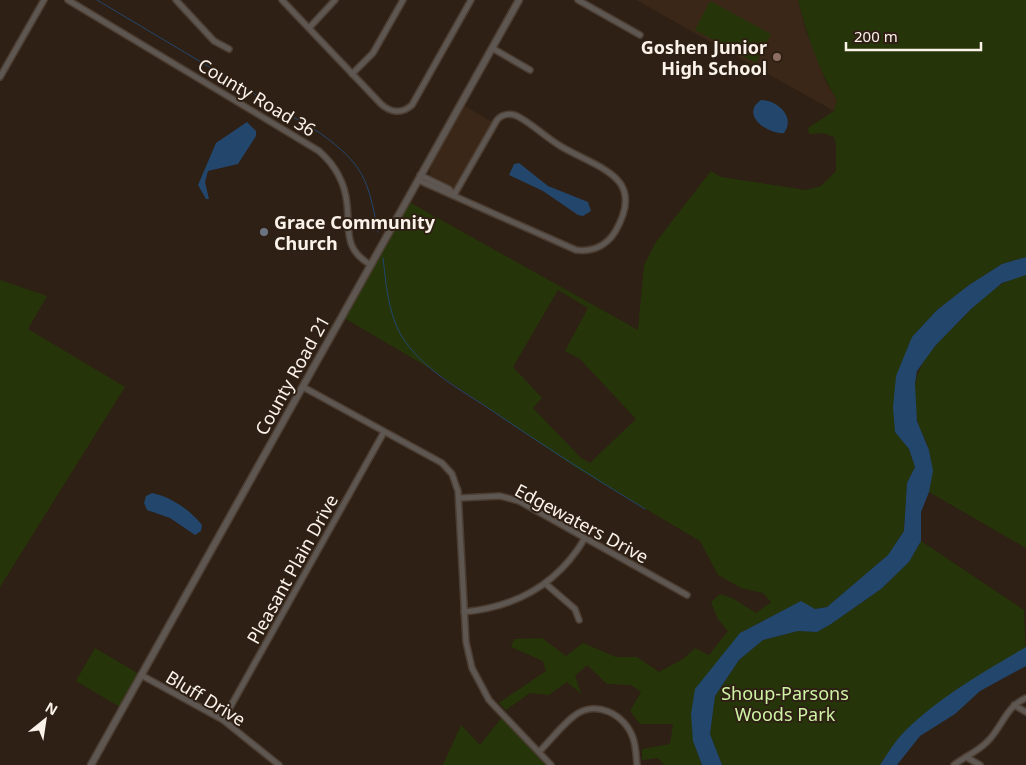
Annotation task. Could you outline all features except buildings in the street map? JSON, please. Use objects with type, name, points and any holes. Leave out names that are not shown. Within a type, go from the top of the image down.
[{"type":"street","points":[[0,77],[44,0]]},
{"type":"street","name":"County Road 36","points":[[68,0],[319,151],[333,166],[344,188],[351,246],[360,258],[371,265]]},
{"type":"street","points":[[176,0],[214,41],[229,49]]},
{"type":"street","points":[[282,0],[385,108],[400,112],[409,108],[415,101],[471,0]]},
{"type":"street","points":[[309,28],[335,0]]},
{"type":"street","points":[[352,74],[373,53],[403,0]]},
{"type":"street","name":"County Road 21","points":[[91,765],[519,0]]},
{"type":"street","points":[[578,0],[640,35]]},
{"type":"street","points":[[492,48],[530,70]]},
{"type":"street","points":[[419,178],[454,195],[569,249],[582,251],[598,248],[614,234],[626,211],[626,197],[622,183],[607,170],[560,146],[520,118],[511,114],[502,116],[494,124],[454,195]]},
{"type":"street","points":[[303,386],[442,463],[452,474],[459,498],[464,612],[468,655],[482,689],[498,711],[551,765]]},
{"type":"street","name":"Pleasant Plain Drive","points":[[223,720],[384,432]]},
{"type":"street","name":"Edgewaters Drive","points":[[459,498],[510,497],[687,594]]},
{"type":"street","points":[[464,612],[486,610],[512,602],[546,584],[570,560],[584,538]]},
{"type":"street","points":[[546,584],[575,608],[579,620]]},
{"type":"street","name":"Bluff Drive","points":[[141,675],[223,720],[279,765]]},
{"type":"street","points":[[954,765],[992,737],[1014,705],[1026,698]]},
{"type":"street","points":[[1014,705],[1026,712]]},
{"type":"street","points":[[539,752],[574,716],[587,709],[602,709],[618,718],[629,730],[633,738],[637,765]]},
{"type":"street","points":[[966,757],[980,765]]},
{"type":"shaded area","name":"Goshen Junior High School","points":[[636,0],[798,0],[806,31],[826,82],[837,100],[834,111]]},
{"type":"shaded area","points":[[463,105],[492,122],[454,188],[431,178],[430,170],[434,156]]},
{"type":"green space","points":[[798,0],[1026,0],[1026,257],[1002,264],[969,285],[937,310],[912,337],[895,432],[909,449],[915,467],[907,483],[904,531],[888,555],[827,607],[815,609],[800,602],[740,633],[693,741],[702,765],[664,765],[658,758],[642,760],[642,749],[670,744],[673,724],[640,724],[630,711],[641,692],[631,685],[607,684],[587,665],[575,676],[581,694],[567,682],[549,695],[530,693],[506,710],[499,703],[546,671],[543,661],[511,647],[514,639],[542,638],[566,656],[583,643],[616,657],[637,657],[659,672],[683,659],[695,648],[709,655],[728,631],[718,619],[711,602],[720,594],[734,599],[756,613],[771,602],[763,593],[741,588],[718,575],[700,541],[578,469],[431,369],[344,318],[409,202],[638,330],[644,265],[656,242],[711,171],[721,177],[806,190],[821,186],[836,171],[836,144],[834,137],[823,133],[809,134],[808,128],[834,111],[837,100],[809,39]],"holes":[[[558,290],[588,308],[565,351],[580,359],[636,419],[590,463],[581,458],[533,408],[542,398],[513,367]]]},
{"type":"green space","points":[[710,1],[771,34],[756,63],[695,30]]},
{"type":"green space","points":[[1026,275],[1026,548],[929,492],[931,460],[927,443],[919,425],[915,404],[915,389],[923,362],[941,340],[977,303],[1000,285]]},
{"type":"green space","points":[[0,280],[47,296],[28,329],[125,387],[0,587]]},
{"type":"green space","name":"Shoup-Parsons Woods Park","points":[[921,541],[1024,610],[1026,661],[904,732],[880,765],[722,765],[710,734],[715,696],[739,660],[763,640],[798,631],[817,632],[831,624],[881,589],[909,562]]},
{"type":"green space","points":[[95,648],[139,674],[120,707],[76,681]]},
{"type":"green space","points":[[502,717],[548,765],[443,765],[461,725],[480,745]]},
{"type":"water","points":[[761,100],[773,103],[783,110],[788,121],[784,133],[771,131],[755,118],[753,112],[755,106]]},
{"type":"water","points":[[247,122],[256,131],[256,136],[238,164],[208,171],[205,182],[209,199],[206,199],[198,185],[216,143]]},
{"type":"water","points":[[519,163],[548,186],[588,202],[591,211],[583,216],[578,215],[543,191],[509,175],[514,164]]},
{"type":"water","points":[[1026,257],[1026,275],[1002,283],[971,309],[935,346],[917,371],[915,384],[917,421],[929,450],[933,471],[929,492],[921,512],[921,541],[909,562],[881,589],[831,624],[817,632],[798,631],[763,640],[739,660],[715,696],[710,734],[722,765],[702,765],[693,741],[691,714],[695,689],[740,633],[801,601],[815,609],[827,607],[888,555],[904,531],[907,483],[915,467],[909,449],[895,432],[893,407],[896,376],[912,337],[937,310],[969,285],[1002,264]]},
{"type":"water","points":[[152,493],[166,497],[185,509],[202,525],[201,531],[195,535],[170,518],[147,510],[144,503],[146,496]]},
{"type":"water","points":[[1026,647],[1026,666],[980,691],[955,714],[920,736],[897,765],[880,765],[901,735],[932,707],[963,685]]},
{"type":"waterway","points":[[97,0],[320,133],[335,144],[355,164],[362,175],[371,199],[378,232]]},
{"type":"waterway","points":[[383,258],[388,298],[393,317],[401,335],[420,359],[456,387],[569,462],[645,509]]},
{"type":"place","name":"Goshen Junior High School","points":[[777,57]]},
{"type":"place","name":"Grace Community Church","points":[[264,232]]}]
